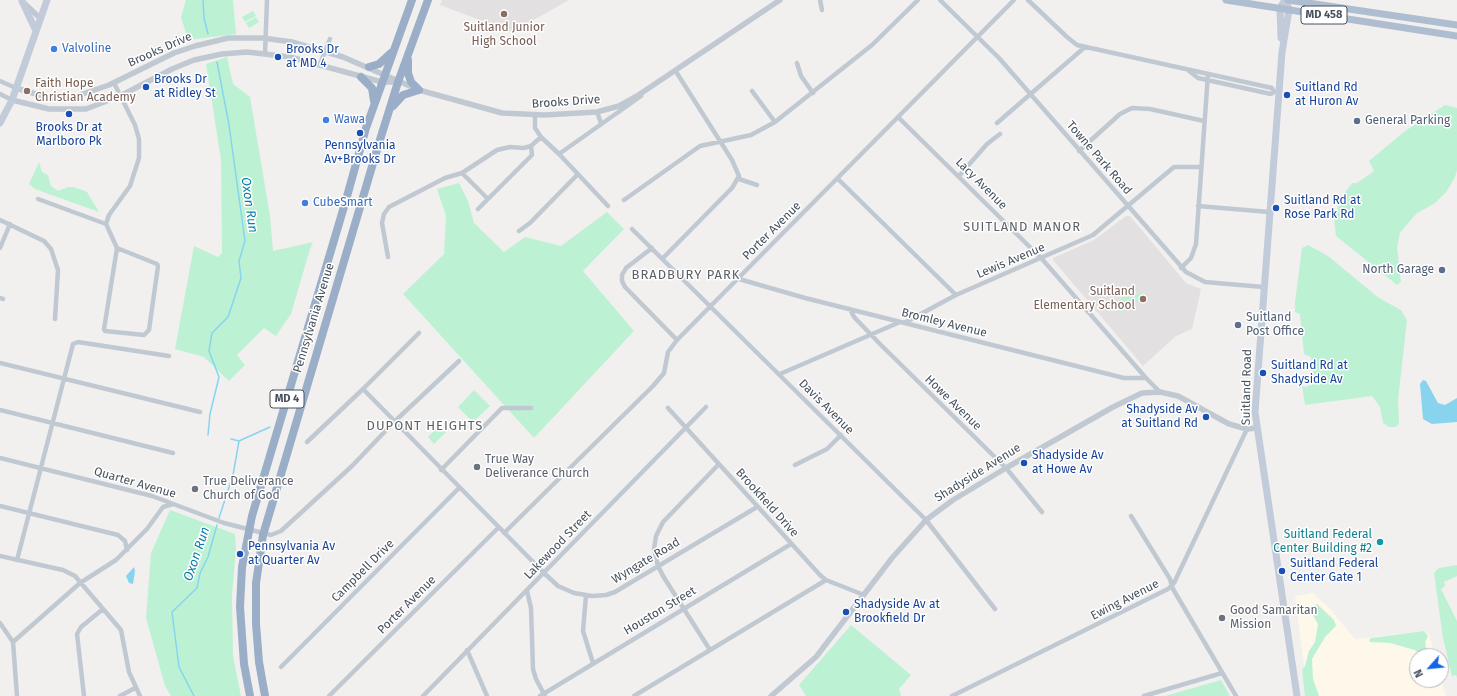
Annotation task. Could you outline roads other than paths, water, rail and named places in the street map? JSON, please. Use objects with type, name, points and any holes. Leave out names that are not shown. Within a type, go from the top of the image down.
[{"type":"highway","name":"Pennsylvania Avenue","points":[[250,696],[244,664],[240,607],[242,567],[249,530],[366,128],[412,0]]},
{"type":"highway","name":"Pennsylvania Avenue","points":[[265,696],[259,662],[256,611],[256,583],[264,533],[398,82],[428,0]]},
{"type":"highway","points":[[369,67],[380,63],[393,51]]},
{"type":"highway","points":[[388,115],[403,95],[419,90],[411,82],[408,73],[408,54]]},
{"type":"highway","points":[[361,77],[372,88],[374,108]]},
{"type":"main road","points":[[22,0],[36,31]]},
{"type":"main road","points":[[0,123],[12,100],[47,0]]},
{"type":"main road","name":"MD 458","points":[[1226,0],[1457,36]]},
{"type":"main road","points":[[1285,0],[1289,9]]},
{"type":"main road","name":"MD 458","points":[[1285,0],[1457,25]]},
{"type":"main road","name":"Suitland Road","points":[[1282,52],[1280,8],[1285,0]]},
{"type":"main road","name":"Suitland Road","points":[[1289,9],[1277,92],[1255,402],[1257,428],[1297,696]]},
{"type":"main road","points":[[1402,27],[1403,16]]},
{"type":"street","points":[[22,0],[41,18]]},
{"type":"street","points":[[265,53],[267,0]]},
{"type":"street","name":"Brooks Drive","points":[[0,94],[12,100],[42,108],[64,110],[86,109],[120,96],[172,69],[194,60],[222,54],[265,53],[320,64],[361,77],[384,78],[419,90],[502,113],[535,115],[597,112],[618,106],[646,91],[780,0]]},
{"type":"street","points":[[820,0],[822,10]]},
{"type":"street","points":[[624,200],[696,149],[704,145],[751,135],[775,122],[872,45],[918,0]]},
{"type":"street","name":"Towne Park Road","points":[[940,0],[977,36],[1030,94],[1127,206],[1182,268],[1191,276],[1204,282],[1263,287]]},
{"type":"street","name":"Porter Avenue","points":[[504,533],[653,386],[664,373],[668,352],[677,340],[1014,0]]},
{"type":"street","points":[[1028,0],[1070,40],[1084,47],[1272,88],[1277,92]]},
{"type":"street","name":"Brooks Drive","points":[[0,81],[16,88],[46,97],[62,99],[93,92],[174,53],[228,38],[265,38],[292,42],[325,51],[369,67],[384,78]]},
{"type":"street","points":[[320,64],[330,39]]},
{"type":"street","points":[[997,123],[1084,47]]},
{"type":"street","points":[[797,63],[801,76],[813,93]]},
{"type":"street","points":[[1186,69],[1198,78],[1271,94],[1277,92]]},
{"type":"street","points":[[662,259],[739,179],[738,171],[675,70]]},
{"type":"street","points":[[1182,268],[1191,258],[1196,244],[1208,74]]},
{"type":"street","points":[[114,83],[137,130],[139,158],[130,186],[109,215],[106,224],[117,248],[104,328],[106,331],[144,335],[149,331],[158,267],[156,264],[117,248]]},
{"type":"street","points":[[559,154],[601,123],[626,107],[646,91]]},
{"type":"street","points":[[752,91],[775,122]]},
{"type":"street","points":[[1079,151],[1120,114],[1132,108],[1150,109],[1204,121]]},
{"type":"street","points":[[597,112],[601,123]]},
{"type":"street","points":[[535,115],[535,128],[541,137],[608,206]]},
{"type":"street","name":"Lacy Avenue","points":[[898,117],[1042,259],[1160,392]]},
{"type":"street","points":[[959,176],[987,144],[1000,134]]},
{"type":"street","points":[[388,257],[382,225],[386,211],[393,204],[445,178],[462,173],[497,150],[510,147],[524,148],[531,146],[541,137]]},
{"type":"street","points":[[478,209],[487,198],[532,155],[531,146]]},
{"type":"street","name":"Lewis Avenue","points":[[780,374],[902,323],[956,295],[1093,236],[1174,167],[1201,167]]},
{"type":"street","points":[[462,173],[487,198]]},
{"type":"street","points":[[518,231],[530,223],[578,174]]},
{"type":"street","points":[[739,179],[757,185]]},
{"type":"street","points":[[838,179],[956,295]]},
{"type":"street","points":[[38,199],[106,224]]},
{"type":"street","points":[[1198,206],[1269,212]]},
{"type":"street","points":[[0,220],[44,241],[50,246],[58,270],[55,319]]},
{"type":"street","points":[[0,248],[10,224]]},
{"type":"street","name":"Davis Avenue","points":[[632,228],[926,520],[995,609]]},
{"type":"street","points":[[652,248],[626,268],[622,275],[622,283],[677,340]]},
{"type":"street","name":"Bromley Avenue","points":[[739,279],[902,323],[1124,378],[1146,378]]},
{"type":"street","name":"Howe Avenue","points":[[850,309],[854,317],[871,335],[1006,468],[1042,512]]},
{"type":"street","points":[[307,442],[363,389],[418,333]]},
{"type":"street","points":[[17,560],[73,344],[76,342],[169,356]]},
{"type":"street","points":[[264,533],[271,535],[281,531],[352,466],[394,422],[459,360]]},
{"type":"street","points":[[0,363],[200,412]]},
{"type":"street","name":"Wyngate Road","points":[[363,389],[498,528],[544,573],[563,589],[586,596],[606,595],[615,592],[757,507]]},
{"type":"street","name":"Shadyside Avenue","points":[[771,696],[816,657],[910,537],[926,520],[953,500],[1006,468],[1132,397],[1142,393],[1160,392],[1178,396],[1219,420],[1247,429],[1257,428]]},
{"type":"street","name":"Lakewood Street","points":[[423,696],[706,407]]},
{"type":"street","points":[[441,470],[502,408],[531,408]]},
{"type":"street","name":"Brookfield Drive","points":[[668,408],[790,544],[826,580],[864,595]]},
{"type":"street","points":[[0,410],[172,453]]},
{"type":"street","name":"Ewing Avenue","points":[[952,696],[1138,605],[1172,585],[1247,429]]},
{"type":"street","points":[[795,465],[827,449],[841,435]]},
{"type":"street","name":"Quarter Avenue","points":[[0,458],[134,491],[224,523],[264,533]]},
{"type":"street","points":[[710,650],[658,566],[654,553],[654,543],[663,522],[719,464]]},
{"type":"street","name":"Campbell Drive","points":[[280,667],[459,488]]},
{"type":"street","points":[[13,642],[80,583],[109,566],[127,550],[147,529],[163,507],[168,504],[174,504]]},
{"type":"street","points":[[0,506],[118,535],[125,541],[127,550]]},
{"type":"street","points":[[1131,516],[1170,579],[1172,585],[1236,696]]},
{"type":"street","name":"Porter Avenue","points":[[329,696],[498,528]]},
{"type":"street","name":"Houston Street","points":[[543,695],[790,544]]},
{"type":"street","points":[[0,556],[67,571],[75,576],[103,608],[122,633],[129,672],[135,688],[140,696]]},
{"type":"street","points":[[634,696],[826,580]]},
{"type":"street","points":[[527,591],[531,608],[533,669],[543,695]]},
{"type":"street","points":[[586,596],[583,631],[594,663]]},
{"type":"street","points":[[84,696],[77,634],[81,627],[103,608]]},
{"type":"street","points":[[0,623],[13,642],[17,696]]},
{"type":"street","points":[[467,650],[487,696]]},
{"type":"street","points":[[1144,696],[1222,673]]},
{"type":"street","points":[[120,696],[135,688]]},
{"type":"water","points":[[1423,380],[1426,381],[1438,403],[1445,405],[1457,398],[1457,422],[1432,424],[1423,419],[1420,384]]},
{"type":"water","points":[[134,567],[135,571],[133,584],[129,583],[126,576]]},
{"type":"waterway","name":"Oxon Run","points":[[203,0],[204,18],[208,34]]},
{"type":"waterway","name":"Oxon Run","points":[[208,435],[210,414],[219,377],[209,351],[212,333],[228,317],[241,278],[239,261],[245,241],[229,125],[217,62]]},
{"type":"waterway","name":"Oxon Run","points":[[219,518],[233,475],[239,441],[270,427]]},
{"type":"waterway","name":"Oxon Run","points":[[231,439],[239,441]]},
{"type":"waterway","name":"Oxon Run","points":[[194,696],[179,667],[172,612],[197,588],[200,573],[208,557],[217,525]]},
{"type":"place","name":"Suitland Junior High School","points":[[504,14]]},
{"type":"place","name":"Valvoline","points":[[54,49]]},
{"type":"place","name":"Brooks Dr at MD 4","points":[[278,57]]},
{"type":"place","name":"Brooks Dr at Ridley St","points":[[146,87]]},
{"type":"place","name":"Faith Hope Christian Academy","points":[[27,91]]},
{"type":"place","name":"Suitland Rd at Huron Av","points":[[1287,95]]},
{"type":"place","name":"Brooks Dr at Marlboro Pk","points":[[69,114]]},
{"type":"place","name":"Wawa","points":[[326,120]]},
{"type":"place","name":"General Parking","points":[[1357,121]]},
{"type":"place","name":"Pennsylvania Av+Brooks Dr","points":[[360,133]]},
{"type":"place","name":"CubeSmart","points":[[305,203]]},
{"type":"place","name":"Suitland Rd at Rose Park Rd","points":[[1276,208]]},
{"type":"place","name":"North Garage","points":[[1442,270]]},
{"type":"place","name":"Suitland Elementary School","points":[[1143,299]]},
{"type":"place","name":"Suitland Post Office","points":[[1238,325]]},
{"type":"place","name":"Suitland Rd at Shadyside Av","points":[[1263,373]]},
{"type":"place","name":"Shadyside Av at Suitland Rd","points":[[1206,417]]},
{"type":"place","name":"Shadyside Av at Howe Av","points":[[1024,463]]},
{"type":"place","name":"True Way Deliverance Church","points":[[477,467]]},
{"type":"place","name":"True Deliverance Church of God","points":[[195,489]]},
{"type":"place","name":"Suitland Federal Center Building #2","points":[[1380,542]]},
{"type":"place","name":"Pennsylvania Av at Quarter Av","points":[[240,554]]},
{"type":"place","name":"Suitland Federal Center Gate 1","points":[[1282,571]]},
{"type":"place","name":"Shadyside Av at Brookfield Dr","points":[[846,612]]},
{"type":"place","name":"Good Samaritan Mission","points":[[1222,618]]},
{"type":"district","name":"SUITLAND MANOR","points":[[1022,227]]},
{"type":"district","name":"BRADBURY PARK","points":[[686,275]]},
{"type":"district","name":"DUPONT HEIGHTS","points":[[425,426]]}]
